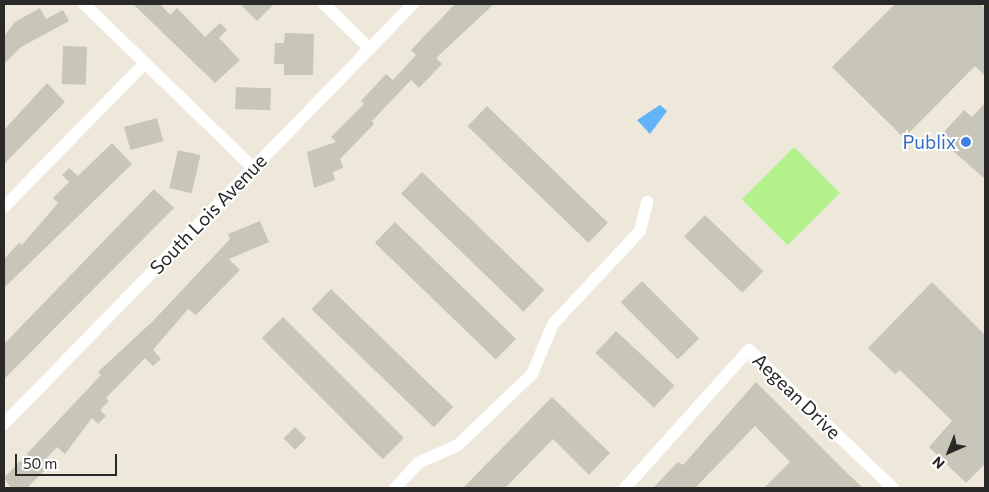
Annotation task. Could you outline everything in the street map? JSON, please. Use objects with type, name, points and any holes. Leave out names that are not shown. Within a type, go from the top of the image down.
[{"type":"street","points":[[84,4],[253,168]]},
{"type":"street","points":[[324,4],[370,49]]},
{"type":"street","name":"South Lois Avenue","points":[[4,424],[413,4]]},
{"type":"street","points":[[4,207],[145,63]]},
{"type":"street","points":[[395,488],[418,463],[458,445],[532,374],[553,324],[640,231],[648,202]]},
{"type":"street","name":"Aegean Drive","points":[[624,488],[749,350],[893,488]]},
{"type":"green space","points":[[794,147],[840,193],[788,245],[742,199]]},
{"type":"water","points":[[660,105],[667,111],[650,134],[637,120]]},
{"type":"building","points":[[133,4],[160,4],[170,15],[177,8],[205,37],[220,23],[227,30],[219,38],[240,60],[215,83]]},
{"type":"building","points":[[240,4],[274,4],[257,21]]},
{"type":"building","points":[[455,4],[494,4],[436,58],[442,64],[419,88],[411,80],[372,121],[374,124],[340,159],[343,168],[333,172],[335,180],[314,188],[307,152],[336,142],[331,137],[364,104],[361,101],[386,74],[393,80],[416,55],[411,50]]},
{"type":"building","points":[[895,4],[981,4],[985,8],[985,76],[975,66],[904,138],[832,67]]},
{"type":"building","points":[[40,8],[46,19],[63,10],[69,21],[21,47],[4,64],[4,36],[15,22]]},
{"type":"building","points":[[285,33],[314,34],[313,75],[284,75],[284,64],[274,64],[275,43],[284,43]]},
{"type":"building","points":[[63,46],[87,47],[86,85],[62,84]]},
{"type":"building","points":[[47,83],[65,102],[4,164],[4,130]]},
{"type":"building","points":[[236,87],[271,88],[270,110],[235,109]]},
{"type":"building","name":"Publix","points":[[985,103],[985,179],[945,144],[950,139],[944,132],[964,110],[972,117]]},
{"type":"building","points":[[487,106],[608,223],[588,243],[468,126]]},
{"type":"building","points":[[157,118],[163,141],[130,150],[124,127]]},
{"type":"building","points":[[112,143],[132,164],[4,288],[4,259],[19,243],[22,245],[58,203],[53,198],[69,182],[62,175],[69,168],[78,176]]},
{"type":"building","points":[[178,150],[200,155],[192,193],[169,188]]},
{"type":"building","points":[[422,172],[544,290],[523,312],[401,194]]},
{"type":"building","points":[[154,189],[174,208],[4,379],[4,344]]},
{"type":"building","points":[[705,215],[763,271],[742,293],[684,237]]},
{"type":"building","points":[[260,221],[269,242],[229,259],[240,270],[196,315],[188,309],[153,350],[161,359],[153,366],[145,358],[106,398],[109,401],[100,410],[106,416],[98,424],[92,418],[65,454],[57,447],[40,465],[45,470],[27,488],[11,488],[4,478],[101,375],[98,372],[154,320],[230,239],[228,234]]},
{"type":"building","points":[[395,222],[516,339],[496,360],[375,243]]},
{"type":"building","points":[[642,281],[699,338],[678,359],[621,302]]},
{"type":"building","points":[[932,282],[985,335],[985,464],[966,483],[929,447],[952,421],[900,370],[895,374],[868,348]]},
{"type":"building","points":[[331,289],[453,407],[434,427],[312,309]]},
{"type":"building","points":[[283,317],[404,438],[383,459],[262,338]]},
{"type":"building","points":[[616,331],[675,386],[654,408],[596,353]]},
{"type":"building","points":[[756,382],[863,488],[764,488],[790,462],[755,426],[695,488],[653,488],[678,462],[683,465]]},
{"type":"building","points":[[552,397],[610,453],[589,475],[553,439],[505,488],[463,488]]},
{"type":"building","points":[[295,427],[306,438],[295,450],[284,438]]},
{"type":"place","name":"Publix","points":[[966,142]]}]
